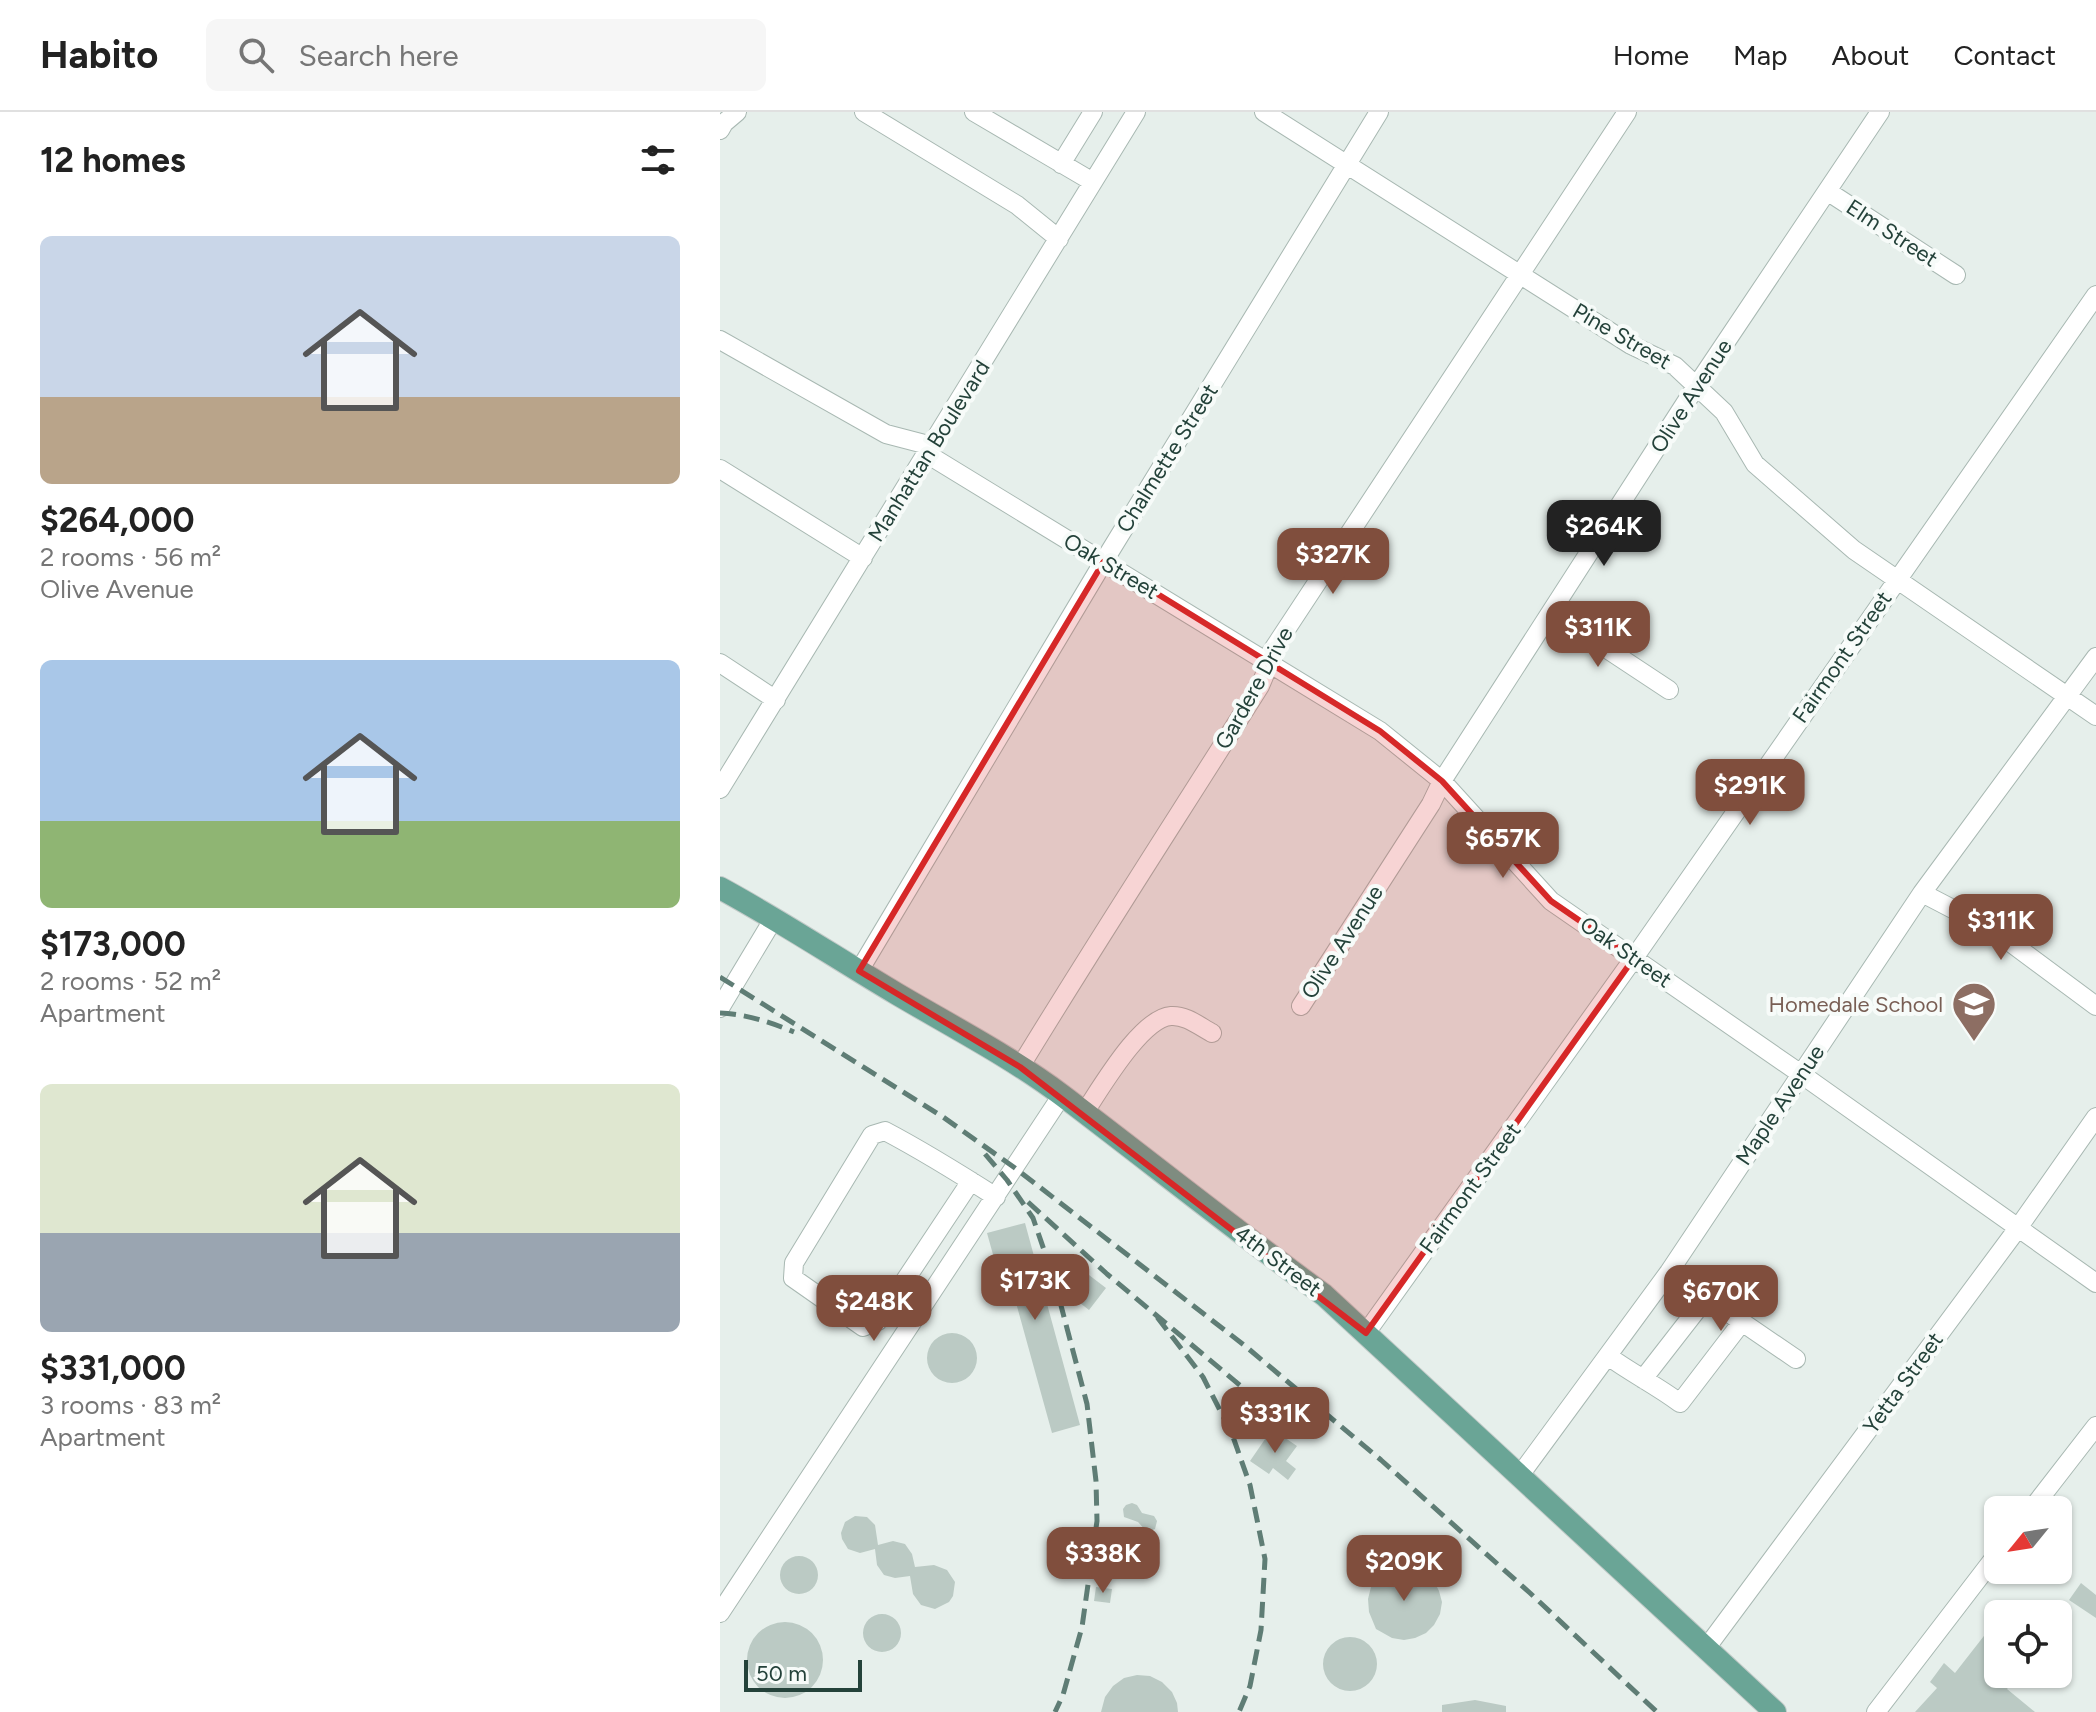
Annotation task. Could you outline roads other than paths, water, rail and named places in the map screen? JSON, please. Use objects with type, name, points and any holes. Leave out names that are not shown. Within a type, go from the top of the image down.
[{"type":"main road","name":"4th Street","points":[[720,888],[1062,1095],[1324,1295],[1775,1712]]},
{"type":"street","points":[[720,130],[737,112]]},
{"type":"street","points":[[864,112],[1017,205],[1059,239]]},
{"type":"street","points":[[974,112],[1093,182]]},
{"type":"street","points":[[1061,164],[1093,112]]},
{"type":"street","name":"Manhattan Boulevard","points":[[720,789],[1136,112]]},
{"type":"street","name":"Pine Street","points":[[1264,112],[1631,345],[1675,366],[1724,412],[1755,464],[1854,550],[2096,716]]},
{"type":"street","name":"Chalmette Street","points":[[859,971],[1104,561],[1379,112]]},
{"type":"street","name":"Gardere Drive","points":[[1020,1067],[1260,686],[1266,660],[1627,112]]},
{"type":"street","name":"Olive Avenue","points":[[1301,1006],[1697,385],[1880,112]]},
{"type":"street","name":"Elm Street","points":[[1827,191],[1956,275]]},
{"type":"street","name":"Fairmont Street","points":[[1366,1333],[1634,958],[2096,295]]},
{"type":"street","name":"Oak Street","points":[[720,340],[886,434],[930,450],[1380,731],[1442,781],[1551,901],[2096,1283]]},
{"type":"street","points":[[720,469],[863,558]]},
{"type":"street","points":[[1551,612],[1669,690]]},
{"type":"street","name":"Maple Avenue","points":[[1520,1475],[1669,1272],[1922,893],[2096,657]]},
{"type":"street","points":[[720,663],[776,700]]},
{"type":"street","points":[[1922,893],[1995,931],[2096,1006]]},
{"type":"street","points":[[720,1008],[774,918]]},
{"type":"street","points":[[1084,1113],[1131,1045],[1143,1030],[1155,1022],[1169,1016],[1184,1017],[1212,1033]]},
{"type":"street","points":[[720,1613],[1062,1095]]},
{"type":"street","name":"Yetta Street","points":[[1707,1647],[2018,1228],[2096,1117]]},
{"type":"street","points":[[971,1181],[878,1321],[863,1327],[793,1278],[794,1263],[872,1135],[885,1131],[971,1181],[996,1197]]},
{"type":"street","points":[[1669,1272],[1796,1359]]},
{"type":"street","points":[[1643,1379],[1706,1298]]},
{"type":"street","points":[[1608,1356],[1680,1403],[1742,1322]]},
{"type":"street","points":[[2042,1496],[2096,1426]]},
{"type":"street","points":[[1876,1712],[1984,1571]]},
{"type":"railway","points":[[720,977],[943,1117],[1015,1168],[1244,1345],[1381,1460],[1657,1712]]},
{"type":"railway","points":[[720,1013],[758,1019],[794,1032]]},
{"type":"railway","points":[[985,1154],[1033,1218],[1054,1279],[1087,1404],[1096,1481],[1097,1521],[1082,1627],[1063,1695],[1055,1712]]},
{"type":"railway","points":[[1028,1202],[1107,1274],[1254,1397]]},
{"type":"railway","points":[[1157,1317],[1203,1377],[1232,1434],[1250,1485],[1265,1559],[1261,1630],[1250,1686],[1239,1712]]},
{"type":"place","name":"Homedale School","points":[[1974,1043]]}]
